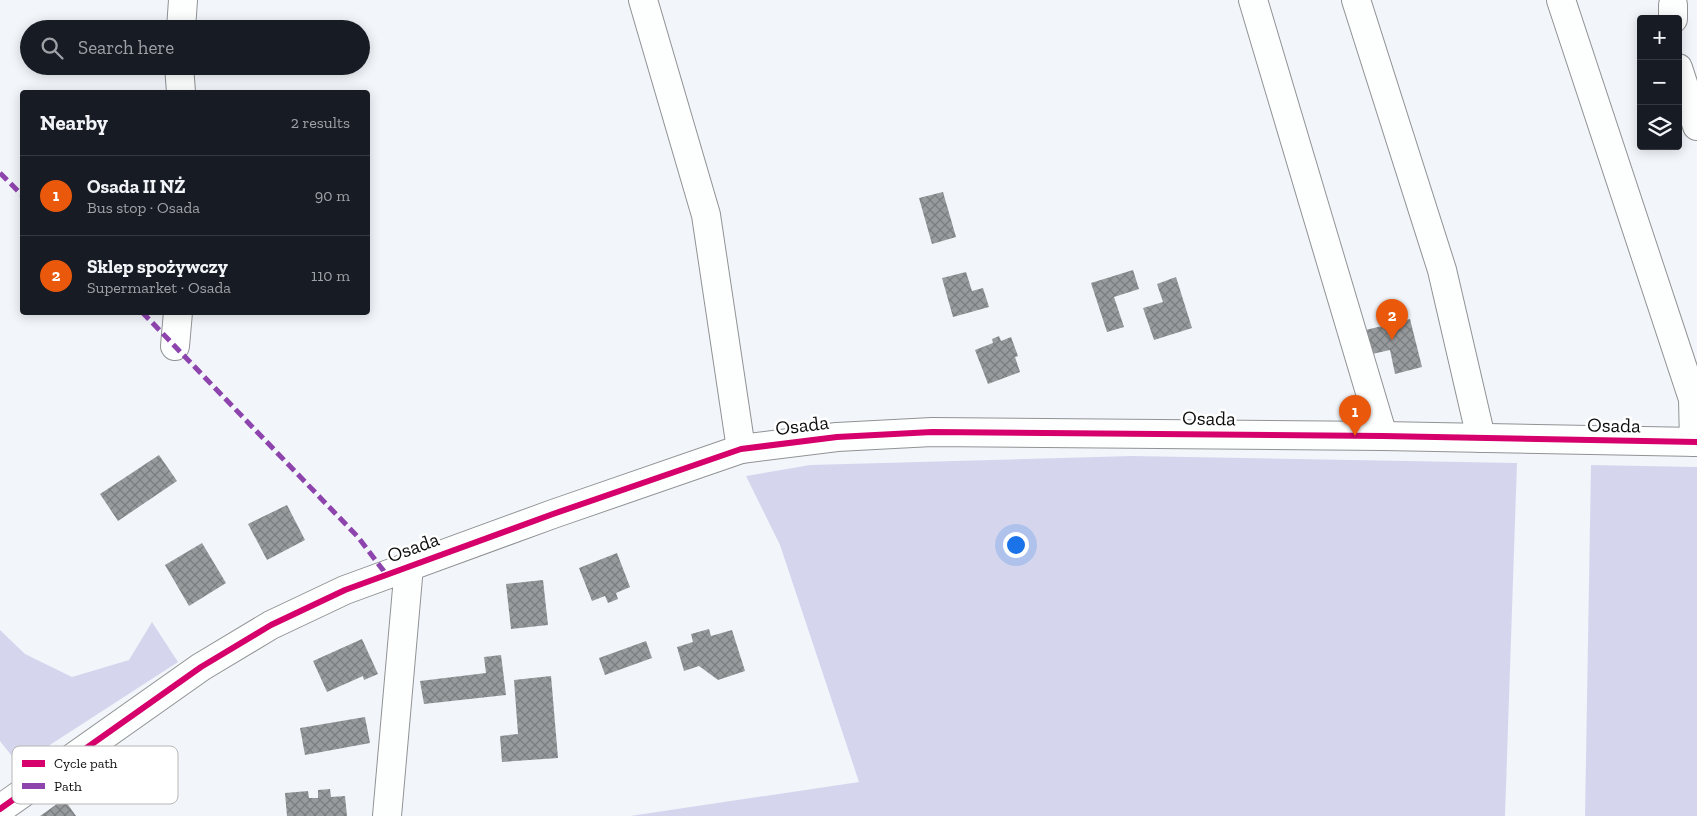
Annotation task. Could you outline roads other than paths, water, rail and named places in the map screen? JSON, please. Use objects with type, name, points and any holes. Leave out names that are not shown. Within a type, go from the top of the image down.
[{"type":"street","points":[[183,20],[184,0]]},
{"type":"street","points":[[643,0],[706,215],[741,448]]},
{"type":"street","points":[[1253,0],[1383,436]]},
{"type":"street","points":[[1356,0],[1442,270],[1481,438]]},
{"type":"street","points":[[1561,0],[1694,399],[1696,442]]},
{"type":"street","points":[[180,75],[181,90]]},
{"type":"street","points":[[1682,80],[1697,126]]},
{"type":"street","points":[[175,346],[178,315]]},
{"type":"street","name":"Osada","points":[[89,746],[201,667],[271,625],[345,590],[741,448],[837,437],[932,432],[1383,436],[1696,442]]},
{"type":"street","points":[[387,816],[409,566]]},
{"type":"street","name":"Osada","points":[[0,809],[12,801]]},
{"type":"place","name":"Sklep spożywczy","points":[[1392,340]]},
{"type":"place","name":"Osada II NŻ","points":[[1355,436]]}]
